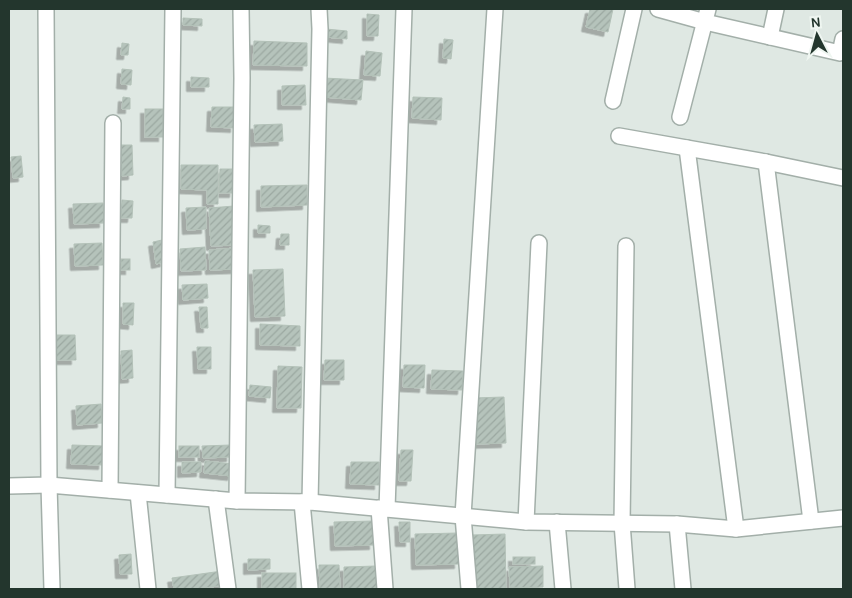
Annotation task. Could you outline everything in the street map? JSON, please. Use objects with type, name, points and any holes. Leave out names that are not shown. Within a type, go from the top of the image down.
[{"type":"street","points":[[46,9],[52,589]]},
{"type":"street","points":[[167,495],[172,9]]},
{"type":"street","points":[[237,501],[242,78],[241,9]]},
{"type":"street","points":[[310,589],[306,502],[320,29],[318,9]]},
{"type":"street","points":[[385,589],[383,508],[404,9]]},
{"type":"street","points":[[469,589],[463,516],[495,9]]},
{"type":"street","points":[[613,101],[634,9]]},
{"type":"street","points":[[658,9],[706,15],[770,36],[840,53],[843,39]]},
{"type":"street","points":[[770,36],[776,9]]},
{"type":"street","points":[[680,117],[706,15]]},
{"type":"street","points":[[110,490],[112,124]]},
{"type":"street","points":[[618,136],[766,162],[843,178]]},
{"type":"street","points":[[687,148],[736,529]]},
{"type":"street","points":[[766,162],[811,521]]},
{"type":"street","points":[[526,522],[539,242]]},
{"type":"street","points":[[626,246],[622,523],[627,589]]},
{"type":"street","points":[[9,486],[50,485],[237,501],[306,502],[526,522],[677,524],[736,529],[843,518]]},
{"type":"street","points":[[138,492],[148,589]]},
{"type":"street","points":[[216,499],[228,589]]},
{"type":"street","points":[[556,522],[563,589]]},
{"type":"street","points":[[677,524],[683,589]]},
{"type":"building","points":[[590,9],[613,9],[608,32],[586,27]]},
{"type":"building","points":[[367,14],[379,15],[378,36],[367,36]]},
{"type":"building","points":[[183,18],[202,19],[202,26],[183,25]]},
{"type":"building","points":[[326,29],[347,31],[347,39],[325,37]]},
{"type":"building","points":[[444,39],[453,40],[451,59],[443,58]]},
{"type":"building","points":[[254,41],[307,43],[307,66],[253,65]]},
{"type":"building","points":[[122,43],[129,44],[128,55],[121,55]]},
{"type":"building","points":[[366,51],[382,53],[380,76],[364,75]]},
{"type":"building","points":[[122,69],[132,70],[131,85],[121,84]]},
{"type":"building","points":[[191,77],[209,78],[209,87],[191,87]]},
{"type":"building","points":[[324,78],[363,80],[361,100],[323,97]]},
{"type":"building","points":[[305,85],[306,105],[282,105],[282,86]]},
{"type":"building","points":[[123,97],[130,98],[130,109],[122,109]]},
{"type":"building","points":[[413,97],[442,98],[441,120],[412,118]]},
{"type":"building","points":[[212,107],[235,107],[235,128],[211,127]]},
{"type":"building","points":[[145,109],[163,109],[163,137],[145,137]]},
{"type":"building","points":[[282,124],[283,141],[255,142],[254,125]]},
{"type":"building","points":[[121,145],[132,145],[133,175],[122,176]]},
{"type":"building","points":[[21,156],[23,177],[13,178],[11,157]]},
{"type":"building","points":[[181,165],[218,165],[218,204],[207,204],[207,190],[181,189]]},
{"type":"building","points":[[220,169],[235,169],[234,193],[219,193]]},
{"type":"building","points":[[307,185],[307,205],[261,207],[261,186]]},
{"type":"building","points":[[122,200],[133,201],[132,218],[121,218]]},
{"type":"building","points":[[103,203],[104,223],[74,224],[73,204]]},
{"type":"building","points":[[234,206],[236,245],[211,246],[209,208]]},
{"type":"building","points":[[206,207],[206,229],[187,230],[186,208]]},
{"type":"building","points":[[258,225],[270,226],[270,233],[258,233]]},
{"type":"building","points":[[281,234],[289,234],[289,245],[280,245]]},
{"type":"building","points":[[162,240],[165,262],[156,264],[153,242]]},
{"type":"building","points":[[102,243],[103,265],[75,266],[74,244]]},
{"type":"building","points":[[205,247],[206,270],[181,271],[180,249]]},
{"type":"building","points":[[235,248],[236,269],[210,270],[209,250]]},
{"type":"building","points":[[121,259],[130,259],[130,270],[121,270]]},
{"type":"building","points":[[283,269],[285,316],[255,317],[253,270]]},
{"type":"building","points":[[207,284],[208,298],[183,300],[182,285]]},
{"type":"building","points":[[123,303],[134,303],[133,325],[123,324]]},
{"type":"building","points":[[199,307],[207,307],[208,328],[201,328]]},
{"type":"building","points":[[260,324],[300,326],[300,346],[260,345]]},
{"type":"building","points":[[56,335],[75,335],[76,360],[56,360]]},
{"type":"building","points":[[197,347],[211,347],[211,369],[198,369]]},
{"type":"building","points":[[132,350],[133,378],[122,379],[121,351]]},
{"type":"building","points":[[325,360],[344,360],[344,380],[324,380]]},
{"type":"building","points":[[404,365],[425,365],[424,388],[403,387]]},
{"type":"building","points":[[278,366],[302,367],[301,408],[277,408]]},
{"type":"building","points":[[432,370],[463,371],[462,390],[431,389]]},
{"type":"building","points":[[250,385],[271,387],[270,398],[249,396]]},
{"type":"building","points":[[504,397],[506,443],[474,444],[473,398]]},
{"type":"building","points":[[101,404],[102,423],[77,425],[76,406]]},
{"type":"building","points":[[72,445],[104,446],[103,465],[71,464]]},
{"type":"building","points":[[231,445],[231,457],[203,458],[202,446]]},
{"type":"building","points":[[179,446],[199,446],[199,457],[179,457]]},
{"type":"building","points":[[401,450],[413,450],[411,481],[399,481]]},
{"type":"building","points":[[205,461],[234,464],[232,476],[204,473]]},
{"type":"building","points":[[182,462],[201,462],[201,472],[182,473]]},
{"type":"building","points":[[351,462],[379,462],[379,485],[350,484]]},
{"type":"building","points":[[373,521],[374,545],[335,546],[334,522]]},
{"type":"building","points":[[399,522],[410,522],[410,542],[400,542]]},
{"type":"building","points":[[458,533],[459,564],[416,565],[415,534]]},
{"type":"building","points":[[505,534],[506,589],[473,589],[472,535]]},
{"type":"building","points":[[131,554],[132,574],[120,574],[119,555]]},
{"type":"building","points":[[513,557],[535,557],[535,564],[513,564]]},
{"type":"building","points":[[248,559],[270,559],[270,569],[248,570]]},
{"type":"building","points":[[319,565],[339,565],[340,589],[320,589]]},
{"type":"building","points":[[376,566],[377,589],[344,589],[344,567]]},
{"type":"building","points":[[543,566],[543,587],[510,588],[509,567]]},
{"type":"building","points":[[222,571],[224,585],[198,589],[174,589],[172,578]]},
{"type":"building","points":[[262,573],[296,573],[296,589],[262,589]]}]
